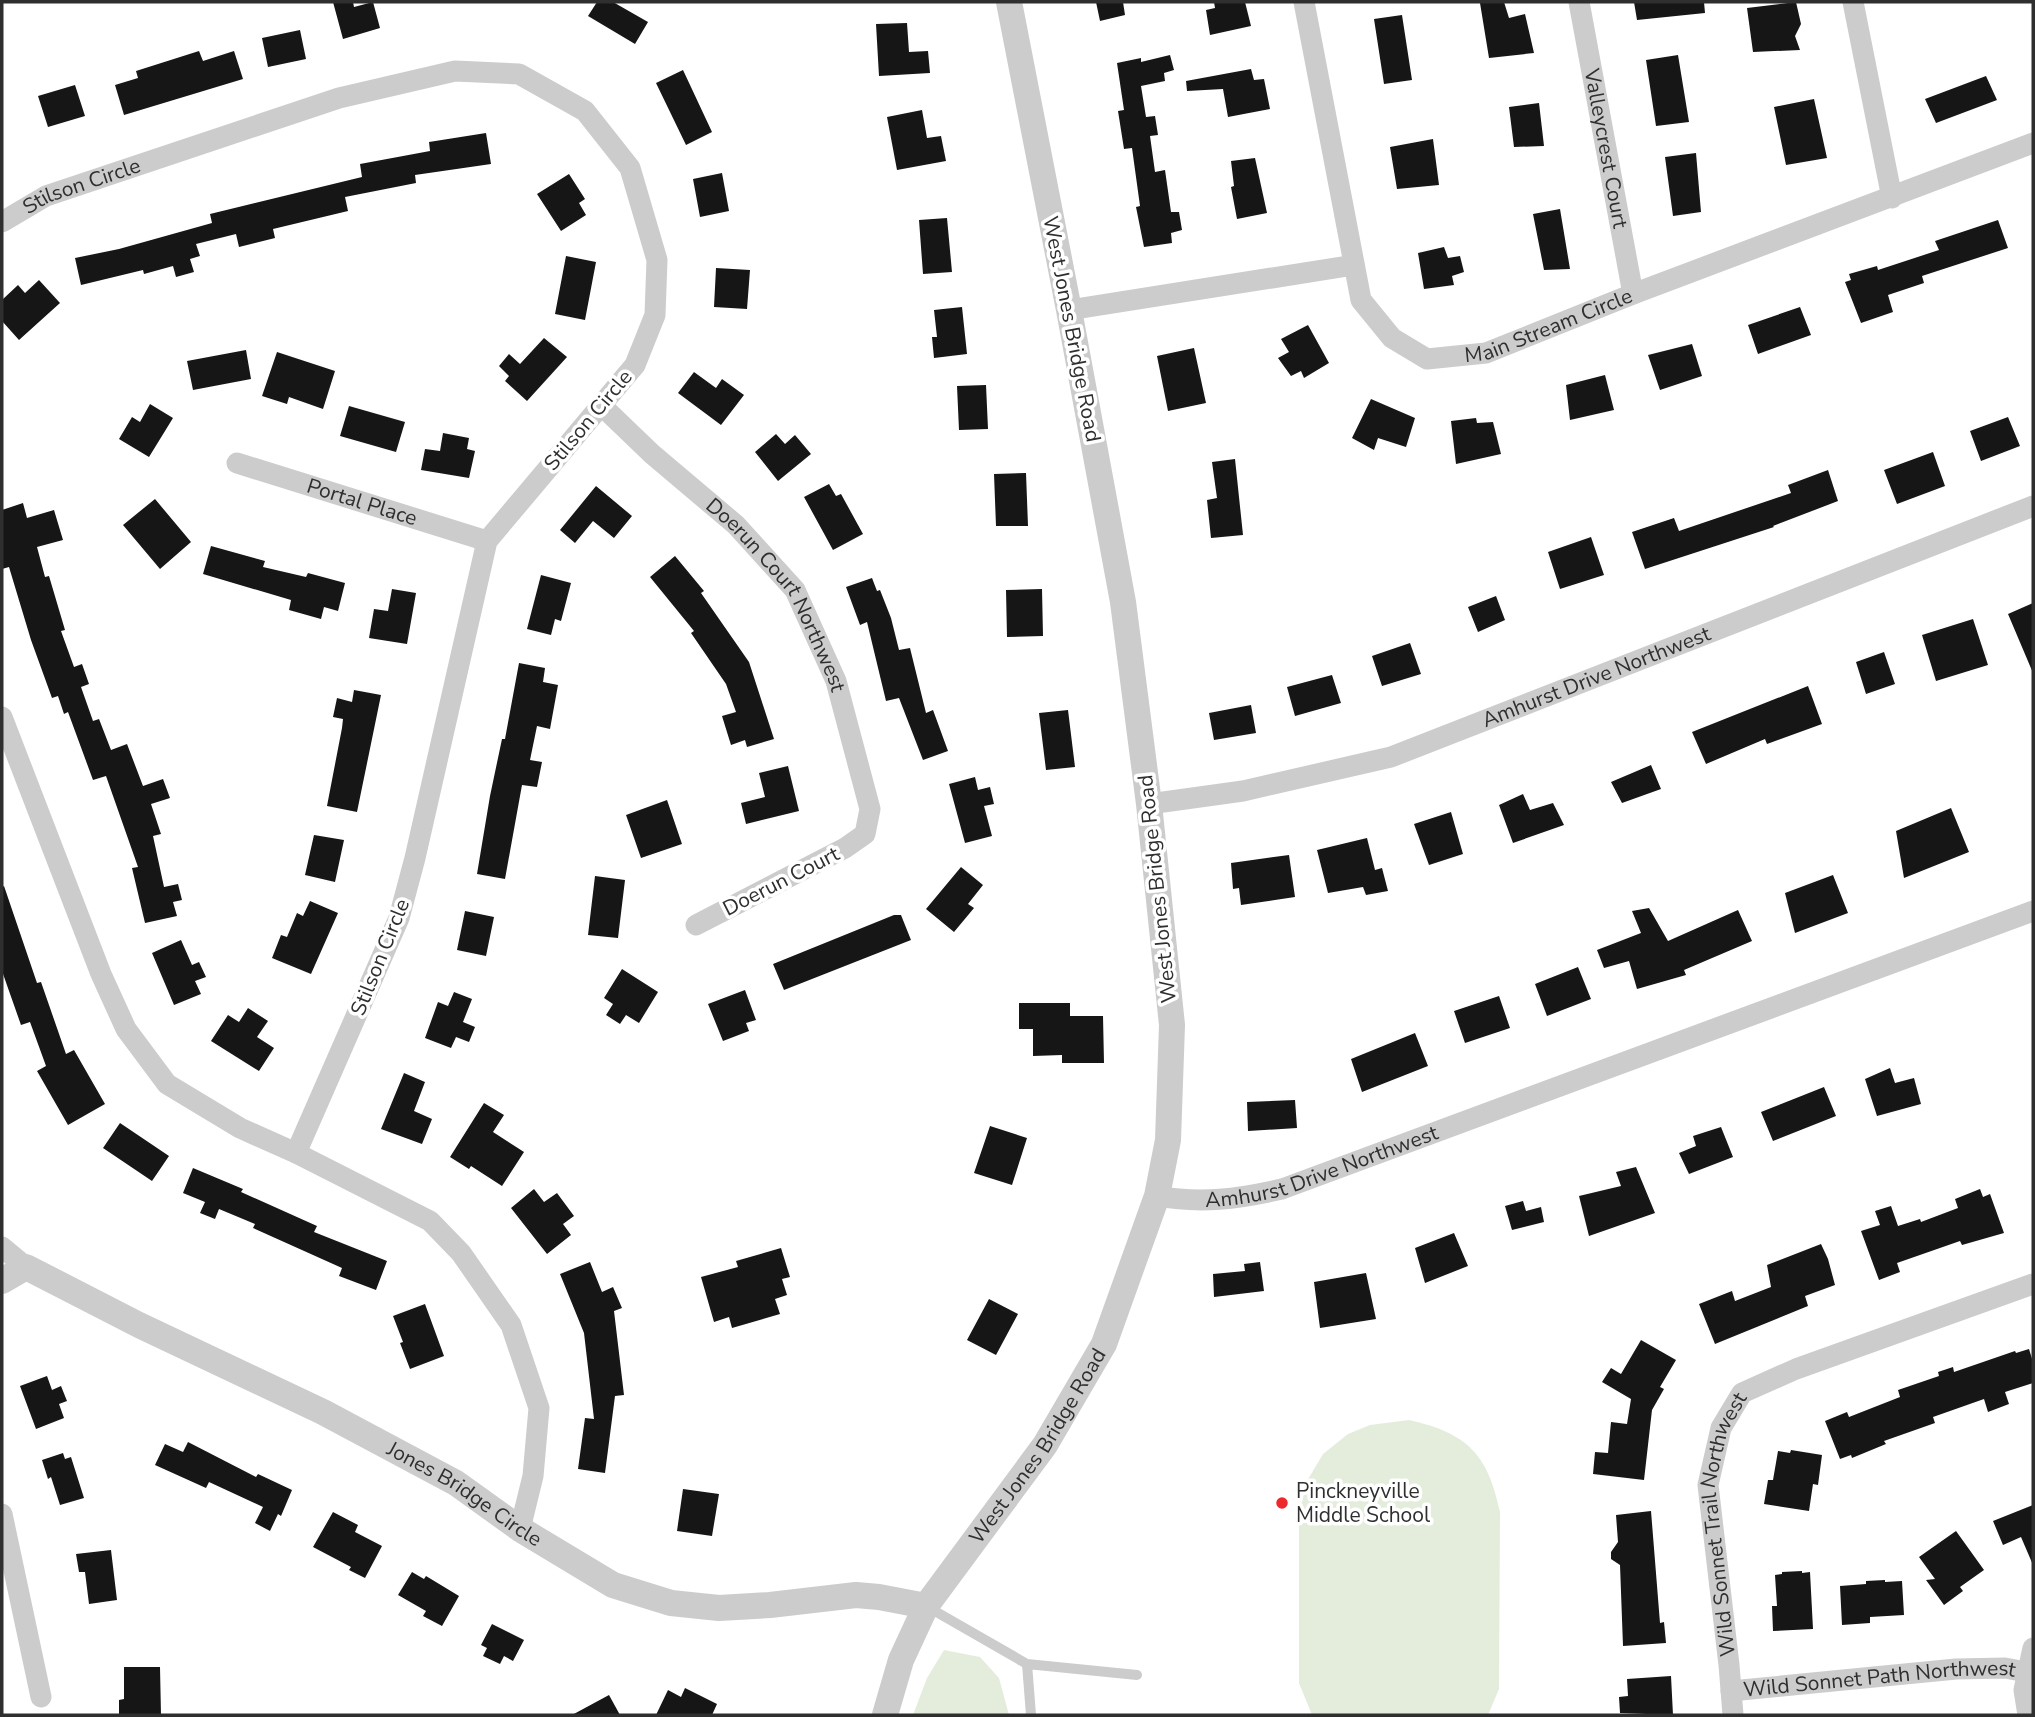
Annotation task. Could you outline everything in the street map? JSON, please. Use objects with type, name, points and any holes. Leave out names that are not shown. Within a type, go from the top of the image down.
[{"type":"street","name":"West Jones Bridge Road","points":[[885,1715],[901,1660],[926,1606],[1045,1445],[1104,1344],[1157,1196],[1168,1140],[1172,1025],[1149,804],[1123,602],[1009,2]]},
{"type":"street","name":"Main Stream Circle","points":[[1304,2],[1361,300],[1392,338],[1427,359],[1486,353],[1633,294],[2033,143]]},
{"type":"street","name":"Valleycrest Court","points":[[1579,2],[1633,294]]},
{"type":"street","points":[[1853,2],[1892,198]]},
{"type":"street","name":"Stilson Circle","points":[[2,222],[46,196],[339,98],[455,71],[519,74],[584,111],[630,168],[657,260],[655,315],[635,365],[487,541],[399,918],[296,1153]]},
{"type":"street","points":[[1069,310],[1354,265]]},
{"type":"street","name":"Doerun Court Northwest","points":[[601,405],[652,454],[736,524],[796,590],[836,681],[870,809],[866,834]]},
{"type":"street","name":"Portal Place","points":[[237,463],[487,541]]},
{"type":"street","name":"Amhurst Drive Northwest","points":[[1149,804],[1242,791],[1391,757],[2033,506]]},
{"type":"street","points":[[2,717],[101,974],[127,1029],[167,1084],[240,1128],[296,1153],[430,1222],[461,1253],[511,1325],[539,1408],[533,1476],[520,1529]]},
{"type":"street","name":"Doerun Court","points":[[696,925],[836,853],[866,834]]},
{"type":"street","name":"Amhurst Drive Northwest","points":[[1157,1196],[1182,1201],[1238,1199],[1282,1189],[2033,911]]},
{"type":"street","points":[[2,1247],[26,1267],[2,1281]]},
{"type":"street","name":"Jones Bridge Circle","points":[[26,1267],[150,1331],[323,1412],[456,1483],[520,1529],[612,1585],[671,1603],[719,1608],[856,1595],[926,1606]]},
{"type":"street","name":"Wild Sonnet Trail Northwest","points":[[1732,1715],[1709,1485],[1721,1428],[1742,1394],[1796,1369],[2033,1284]]},
{"type":"street","points":[[2,1514],[41,1697]]},
{"type":"street","points":[[2028,1715],[2024,1690],[2033,1648]]},
{"type":"street","name":"Wild Sonnet Path Northwest","points":[[1731,1691],[1956,1669],[2005,1668],[2026,1672]]},
{"type":"lane","points":[[926,1606],[1027,1664],[1137,1675]]},
{"type":"lane","points":[[1027,1664],[1031,1715]]},
{"type":"green space","points":[[1409,1420],[1446,1432],[1472,1449],[1489,1475],[1495,1492],[1500,1512],[1499,1689],[1488,1715],[1312,1715],[1299,1683],[1299,1514],[1307,1481],[1323,1454],[1348,1434],[1370,1425]]},
{"type":"green space","points":[[944,1650],[980,1657],[999,1678],[1009,1715],[913,1715],[927,1678]]},
{"type":"building","points":[[333,2],[353,2],[354,7],[373,2],[380,28],[343,39]]},
{"type":"building","points":[[597,2],[613,2],[648,22],[635,44],[588,16]]},
{"type":"building","points":[[1096,2],[1123,2],[1125,15],[1100,21]]},
{"type":"building","points":[[1214,2],[1245,2],[1251,26],[1210,35],[1206,10],[1215,8]]},
{"type":"building","points":[[1504,2],[1509,18],[1525,14],[1534,53],[1489,58],[1480,3]]},
{"type":"building","points":[[1634,2],[1704,2],[1705,13],[1637,20]]},
{"type":"building","points":[[1796,2],[1801,24],[1795,36],[1800,50],[1753,52],[1747,8]]},
{"type":"building","points":[[1402,15],[1412,80],[1384,84],[1374,19]]},
{"type":"building","points":[[907,23],[909,52],[928,51],[930,73],[879,76],[876,24]]},
{"type":"building","points":[[300,30],[306,59],[268,67],[262,38]]},
{"type":"building","points":[[199,51],[203,61],[234,51],[243,79],[124,115],[115,85],[138,78],[136,71]]},
{"type":"building","points":[[1170,55],[1174,70],[1164,73],[1165,81],[1141,86],[1146,117],[1155,116],[1158,135],[1150,136],[1155,172],[1165,170],[1171,212],[1179,212],[1182,230],[1171,233],[1172,243],[1144,247],[1136,207],[1140,206],[1132,148],[1124,149],[1118,111],[1124,110],[1117,63],[1141,58],[1141,62]]},
{"type":"building","points":[[1678,55],[1689,122],[1656,126],[1646,60]]},
{"type":"building","points":[[1251,69],[1254,80],[1264,79],[1270,109],[1228,117],[1223,89],[1187,91],[1186,81]]},
{"type":"building","points":[[683,70],[712,132],[686,145],[656,83]]},
{"type":"building","points":[[1986,76],[1997,100],[1936,123],[1925,99]]},
{"type":"building","points":[[75,85],[85,116],[48,127],[38,96]]},
{"type":"building","points":[[1814,99],[1827,158],[1786,165],[1774,107]]},
{"type":"building","points":[[1539,103],[1544,146],[1514,147],[1509,107]]},
{"type":"building","points":[[922,110],[927,138],[941,136],[946,161],[897,170],[887,117]]},
{"type":"building","points":[[486,133],[491,164],[415,175],[416,183],[345,197],[348,211],[273,229],[275,238],[239,247],[236,234],[196,244],[200,256],[190,259],[194,272],[176,277],[173,266],[144,274],[143,270],[81,285],[75,258],[119,249],[212,223],[210,214],[362,177],[360,164],[430,151],[429,142]]},
{"type":"building","points":[[1433,139],[1439,185],[1397,189],[1390,147]]},
{"type":"building","points":[[1696,153],[1701,212],[1673,216],[1665,157]]},
{"type":"building","points":[[1255,158],[1267,213],[1237,219],[1231,187],[1234,186],[1231,161]]},
{"type":"building","points":[[722,173],[729,211],[700,217],[693,179]]},
{"type":"building","points":[[569,174],[585,199],[579,203],[586,215],[561,231],[537,194]]},
{"type":"building","points":[[1560,209],[1570,269],[1544,270],[1533,214]]},
{"type":"building","points":[[947,218],[952,272],[923,274],[919,220]]},
{"type":"building","points":[[1998,220],[2008,248],[1922,276],[1924,283],[1888,295],[1893,312],[1861,323],[1845,282],[1851,280],[1849,274],[1877,266],[1878,270],[1939,250],[1935,241]]},
{"type":"building","points":[[1444,247],[1448,258],[1460,256],[1464,272],[1452,276],[1454,285],[1424,289],[1418,253]]},
{"type":"building","points":[[566,256],[596,262],[585,320],[555,314]]},
{"type":"building","points":[[716,268],[750,270],[747,309],[714,307]]},
{"type":"building","points":[[39,280],[60,303],[19,340],[2,321],[2,300],[18,285],[25,293]]},
{"type":"building","points":[[962,307],[967,354],[934,358],[932,337],[937,337],[934,310]]},
{"type":"building","points":[[1800,307],[1811,335],[1758,354],[1748,325]]},
{"type":"building","points":[[1308,325],[1329,363],[1304,378],[1301,371],[1291,376],[1278,358],[1289,352],[1281,339]]},
{"type":"building","points":[[544,338],[567,357],[527,401],[505,381],[509,376],[499,366],[509,354],[520,364]]},
{"type":"building","points":[[1692,344],[1702,376],[1660,390],[1648,355]]},
{"type":"building","points":[[1194,348],[1206,403],[1168,411],[1157,356]]},
{"type":"building","points":[[246,350],[251,379],[193,390],[187,361]]},
{"type":"building","points":[[277,352],[335,371],[323,409],[289,397],[287,404],[262,396]]},
{"type":"building","points":[[694,372],[716,388],[722,379],[744,395],[721,425],[678,393]]},
{"type":"building","points":[[1605,375],[1614,410],[1570,420],[1566,385]]},
{"type":"building","points":[[986,385],[988,429],[959,430],[957,386]]},
{"type":"building","points":[[1371,399],[1415,418],[1406,447],[1378,438],[1374,450],[1352,438]]},
{"type":"building","points":[[150,404],[173,418],[149,457],[119,439],[132,417],[140,422]]},
{"type":"building","points":[[349,406],[405,422],[396,452],[340,436]]},
{"type":"building","points":[[2008,417],[2020,446],[1981,461],[1970,431]]},
{"type":"building","points":[[1476,418],[1477,423],[1493,422],[1501,454],[1456,464],[1451,421]]},
{"type":"building","points":[[443,433],[469,438],[467,449],[475,451],[469,478],[421,470],[425,449],[440,451]]},
{"type":"building","points":[[776,434],[785,444],[795,435],[811,454],[778,481],[755,452]]},
{"type":"building","points":[[1933,452],[1945,486],[1897,504],[1884,470]]},
{"type":"building","points":[[1235,459],[1243,535],[1211,538],[1207,500],[1217,498],[1212,462]]},
{"type":"building","points":[[1828,470],[1838,501],[1774,527],[1645,569],[1632,532],[1674,518],[1679,531],[1791,493],[1788,485]]},
{"type":"building","points":[[1026,473],[1028,526],[996,526],[994,474]]},
{"type":"building","points":[[829,484],[836,496],[841,494],[863,534],[833,550],[804,497]]},
{"type":"building","points":[[596,486],[632,516],[614,538],[593,521],[575,543],[560,530]]},
{"type":"building","points":[[155,499],[191,542],[160,569],[123,525]]},
{"type":"building","points":[[23,503],[27,518],[54,510],[63,540],[37,547],[45,577],[49,576],[65,630],[61,631],[74,667],[82,664],[89,684],[81,687],[93,721],[99,719],[111,750],[127,744],[143,786],[163,779],[170,798],[151,804],[161,834],[153,836],[164,887],[178,884],[182,900],[173,902],[177,916],[145,923],[132,868],[138,867],[106,776],[93,780],[68,712],[64,714],[58,696],[52,698],[9,567],[2,569],[2,510]]},
{"type":"building","points":[[1591,537],[1604,575],[1560,589],[1548,552]]},
{"type":"building","points":[[211,546],[265,561],[263,567],[306,577],[308,573],[345,583],[338,611],[324,607],[321,619],[289,610],[291,600],[203,574]]},
{"type":"building","points":[[675,556],[704,591],[701,593],[749,662],[774,739],[747,747],[745,740],[731,745],[722,716],[736,712],[726,684],[691,633],[694,631],[650,577]]},
{"type":"building","points":[[541,575],[571,583],[561,621],[555,619],[551,635],[527,629]]},
{"type":"building","points":[[872,578],[891,618],[899,650],[910,648],[926,713],[933,710],[948,751],[923,760],[899,698],[886,701],[867,622],[860,625],[846,587]]},
{"type":"building","points":[[392,589],[416,593],[407,644],[369,638],[374,609],[388,611]]},
{"type":"building","points":[[1042,589],[1043,636],[1007,637],[1006,590]]},
{"type":"building","points":[[1496,596],[1505,620],[1478,632],[1468,607]]},
{"type":"building","points":[[2033,603],[2033,673],[2008,614]]},
{"type":"building","points":[[1973,619],[1988,665],[1936,681],[1922,635]]},
{"type":"building","points":[[1410,643],[1421,674],[1382,686],[1372,656]]},
{"type":"building","points":[[1884,652],[1895,684],[1866,694],[1856,662]]},
{"type":"building","points":[[519,663],[545,668],[543,682],[558,685],[550,729],[537,726],[530,760],[542,762],[537,787],[522,785],[505,879],[477,874],[490,796],[502,739],[505,739]]},
{"type":"building","points":[[1332,675],[1341,703],[1295,716],[1287,687]]},
{"type":"building","points":[[1808,686],[1822,724],[1767,744],[1765,739],[1706,764],[1692,732]]},
{"type":"building","points":[[354,690],[381,695],[357,812],[327,806],[343,719],[333,717],[337,698],[352,702]]},
{"type":"building","points":[[1251,705],[1256,733],[1214,740],[1209,713]]},
{"type":"building","points":[[1068,710],[1075,767],[1046,770],[1039,713]]},
{"type":"building","points":[[1651,765],[1661,789],[1622,803],[1611,782]]},
{"type":"building","points":[[788,766],[799,811],[746,824],[741,803],[765,797],[759,773]]},
{"type":"building","points":[[975,777],[978,790],[990,787],[994,804],[984,806],[992,836],[965,843],[949,784]]},
{"type":"building","points":[[1523,794],[1530,810],[1553,803],[1564,825],[1513,843],[1499,805]]},
{"type":"building","points":[[667,800],[682,844],[641,858],[626,815]]},
{"type":"building","points":[[1951,808],[1969,852],[1904,878],[1896,831]]},
{"type":"building","points":[[1451,812],[1463,854],[1429,865],[1414,824]]},
{"type":"building","points":[[314,835],[344,840],[335,882],[305,875]]},
{"type":"building","points":[[1367,838],[1375,870],[1382,868],[1388,891],[1366,895],[1363,887],[1328,893],[1317,850]]},
{"type":"building","points":[[1289,855],[1295,897],[1241,905],[1239,888],[1233,889],[1231,863]]},
{"type":"building","points":[[961,867],[983,885],[968,904],[974,908],[954,932],[926,909]]},
{"type":"building","points":[[1833,875],[1848,913],[1795,933],[1785,893]]},
{"type":"building","points":[[595,876],[625,880],[618,938],[588,935]]},
{"type":"building","points":[[4,886],[37,983],[41,982],[66,1054],[74,1050],[105,1104],[68,1125],[37,1071],[46,1066],[30,1022],[21,1025],[2,971]]},
{"type":"building","points":[[310,901],[338,913],[311,974],[272,958],[281,935],[287,937],[297,913],[303,916]]},
{"type":"building","points":[[1649,908],[1668,941],[1738,910],[1752,941],[1684,970],[1686,975],[1637,989],[1629,961],[1604,968],[1597,950],[1641,933],[1632,911]]},
{"type":"building","points":[[465,911],[494,917],[486,956],[457,950]]},
{"type":"building","points":[[894,915],[901,915],[911,940],[784,990],[773,964]]},
{"type":"building","points":[[181,940],[192,965],[199,962],[206,977],[195,981],[201,994],[174,1005],[152,953]]},
{"type":"building","points":[[1578,967],[1591,999],[1547,1016],[1535,984]]},
{"type":"building","points":[[622,969],[658,992],[639,1023],[626,1015],[620,1024],[606,1015],[613,1004],[604,998]]},
{"type":"building","points":[[745,990],[756,1020],[746,1023],[749,1031],[723,1041],[708,1004]]},
{"type":"building","points":[[454,992],[472,999],[463,1022],[475,1027],[469,1042],[456,1037],[451,1048],[425,1038],[438,1002],[448,1006]]},
{"type":"building","points":[[1499,996],[1510,1028],[1465,1043],[1454,1011]]},
{"type":"building","points":[[1019,1003],[1070,1003],[1070,1016],[1103,1016],[1104,1063],[1062,1063],[1062,1055],[1033,1056],[1033,1029],[1019,1029]]},
{"type":"building","points":[[248,1008],[268,1021],[257,1037],[274,1048],[259,1071],[211,1041],[228,1015],[239,1022]]},
{"type":"building","points":[[1415,1033],[1428,1066],[1362,1092],[1351,1059]]},
{"type":"building","points":[[1890,1068],[1895,1083],[1914,1078],[1921,1104],[1877,1116],[1865,1079]]},
{"type":"building","points":[[404,1073],[425,1082],[414,1111],[432,1119],[422,1144],[381,1129]]},
{"type":"building","points":[[1824,1087],[1836,1116],[1773,1141],[1761,1112]]},
{"type":"building","points":[[1295,1100],[1297,1128],[1248,1131],[1247,1102]]},
{"type":"building","points":[[484,1103],[504,1115],[493,1132],[524,1152],[502,1186],[471,1166],[469,1169],[450,1157]]},
{"type":"building","points":[[120,1123],[169,1156],[152,1181],[103,1148]]},
{"type":"building","points":[[990,1126],[1027,1138],[1012,1185],[974,1173]]},
{"type":"building","points":[[1721,1127],[1733,1157],[1689,1174],[1679,1153],[1696,1146],[1693,1136]]},
{"type":"building","points":[[1636,1167],[1655,1213],[1589,1236],[1579,1196],[1621,1186],[1616,1172]]},
{"type":"building","points":[[193,1168],[243,1189],[241,1192],[317,1226],[314,1232],[387,1261],[376,1290],[339,1276],[342,1268],[253,1228],[255,1224],[219,1209],[215,1219],[200,1213],[205,1202],[183,1193]]},
{"type":"building","points":[[534,1189],[544,1202],[557,1193],[574,1216],[563,1224],[571,1235],[547,1254],[511,1208]]},
{"type":"building","points":[[1980,1189],[1983,1197],[1990,1194],[2004,1233],[1962,1245],[1960,1241],[1897,1263],[1900,1272],[1879,1280],[1861,1231],[1880,1225],[1875,1211],[1891,1206],[1898,1226],[1920,1219],[1921,1222],[1958,1208],[1955,1199]]},
{"type":"building","points":[[1523,1201],[1526,1211],[1541,1207],[1544,1222],[1512,1230],[1505,1206]]},
{"type":"building","points":[[1454,1233],[1468,1266],[1425,1283],[1415,1248]]},
{"type":"building","points":[[1821,1244],[1835,1285],[1805,1296],[1808,1306],[1715,1344],[1699,1304],[1732,1291],[1735,1301],[1771,1287],[1767,1265]]},
{"type":"building","points":[[781,1248],[790,1277],[782,1279],[787,1295],[775,1299],[780,1314],[732,1328],[729,1317],[714,1322],[701,1277],[738,1267],[736,1261]]},
{"type":"building","points":[[590,1262],[602,1292],[613,1287],[622,1308],[614,1311],[624,1395],[615,1396],[605,1473],[578,1469],[585,1418],[594,1419],[584,1333],[560,1274]]},
{"type":"building","points":[[1260,1262],[1264,1291],[1214,1297],[1213,1274],[1245,1271],[1244,1264]]},
{"type":"building","points":[[1366,1273],[1376,1319],[1320,1328],[1314,1282]]},
{"type":"building","points":[[989,1299],[1018,1314],[996,1355],[967,1340]]},
{"type":"building","points":[[425,1304],[444,1356],[410,1369],[393,1316]]},
{"type":"building","points":[[1641,1340],[1676,1360],[1660,1387],[1664,1389],[1652,1410],[1644,1480],[1593,1474],[1595,1452],[1608,1453],[1611,1422],[1627,1424],[1631,1399],[1602,1382],[1611,1368],[1621,1374]]},
{"type":"building","points":[[2029,1349],[2033,1362],[2033,1383],[2005,1392],[2009,1404],[1988,1412],[1984,1399],[1933,1417],[1935,1423],[1884,1441],[1886,1444],[1852,1458],[1851,1455],[1840,1459],[1825,1421],[1847,1412],[1849,1417],[1900,1397],[1898,1390],[1939,1376],[1938,1372],[1953,1367],[1954,1372],[2015,1351],[2016,1353]]},
{"type":"building","points":[[47,1376],[52,1390],[61,1386],[67,1401],[59,1404],[64,1418],[36,1429],[20,1386]]},
{"type":"building","points":[[188,1442],[256,1477],[258,1474],[292,1490],[281,1516],[278,1514],[270,1531],[255,1523],[263,1507],[209,1482],[206,1488],[155,1465],[165,1444],[183,1452]]},
{"type":"building","points":[[1791,1450],[1822,1455],[1818,1485],[1813,1484],[1809,1511],[1764,1504],[1768,1480],[1773,1480],[1778,1451],[1790,1453]]},
{"type":"building","points":[[63,1453],[65,1459],[71,1457],[84,1498],[60,1505],[42,1460]]},
{"type":"building","points":[[683,1489],[719,1494],[712,1536],[677,1531]]},
{"type":"building","points":[[2033,1505],[2033,1565],[2021,1537],[2003,1545],[1993,1521]]},
{"type":"building","points":[[1651,1511],[1660,1623],[1664,1622],[1666,1643],[1623,1646],[1620,1565],[1611,1559],[1611,1552],[1618,1542],[1616,1515]]},
{"type":"building","points":[[333,1512],[358,1525],[355,1532],[382,1546],[365,1578],[349,1570],[351,1567],[313,1547]]},
{"type":"building","points":[[1956,1531],[1984,1570],[1960,1587],[1963,1591],[1944,1605],[1926,1580],[1935,1579],[1919,1557]]},
{"type":"building","points":[[111,1550],[117,1600],[89,1604],[85,1572],[79,1572],[76,1554]]},
{"type":"building","points":[[412,1572],[424,1579],[426,1576],[459,1596],[442,1626],[423,1616],[426,1611],[398,1595]]},
{"type":"building","points":[[1810,1572],[1813,1629],[1773,1631],[1772,1606],[1777,1606],[1775,1575]]},
{"type":"building","points":[[1885,1580],[1902,1581],[1904,1615],[1870,1617],[1870,1623],[1842,1625],[1840,1586]]},
{"type":"building","points":[[492,1624],[524,1640],[513,1661],[504,1656],[500,1664],[483,1656],[487,1648],[481,1645]]},
{"type":"building","points":[[124,1667],[160,1667],[161,1715],[119,1715],[119,1700],[124,1699]]},
{"type":"building","points":[[1671,1676],[1673,1715],[1620,1713],[1619,1697],[1628,1696],[1627,1679]]},
{"type":"building","points":[[685,1688],[717,1704],[712,1715],[656,1715],[668,1690],[681,1697]]},
{"type":"building","points":[[609,1695],[620,1715],[572,1715]]},
{"type":"place","name":"Pinckneyville Middle School","points":[[1282,1503]]}]
